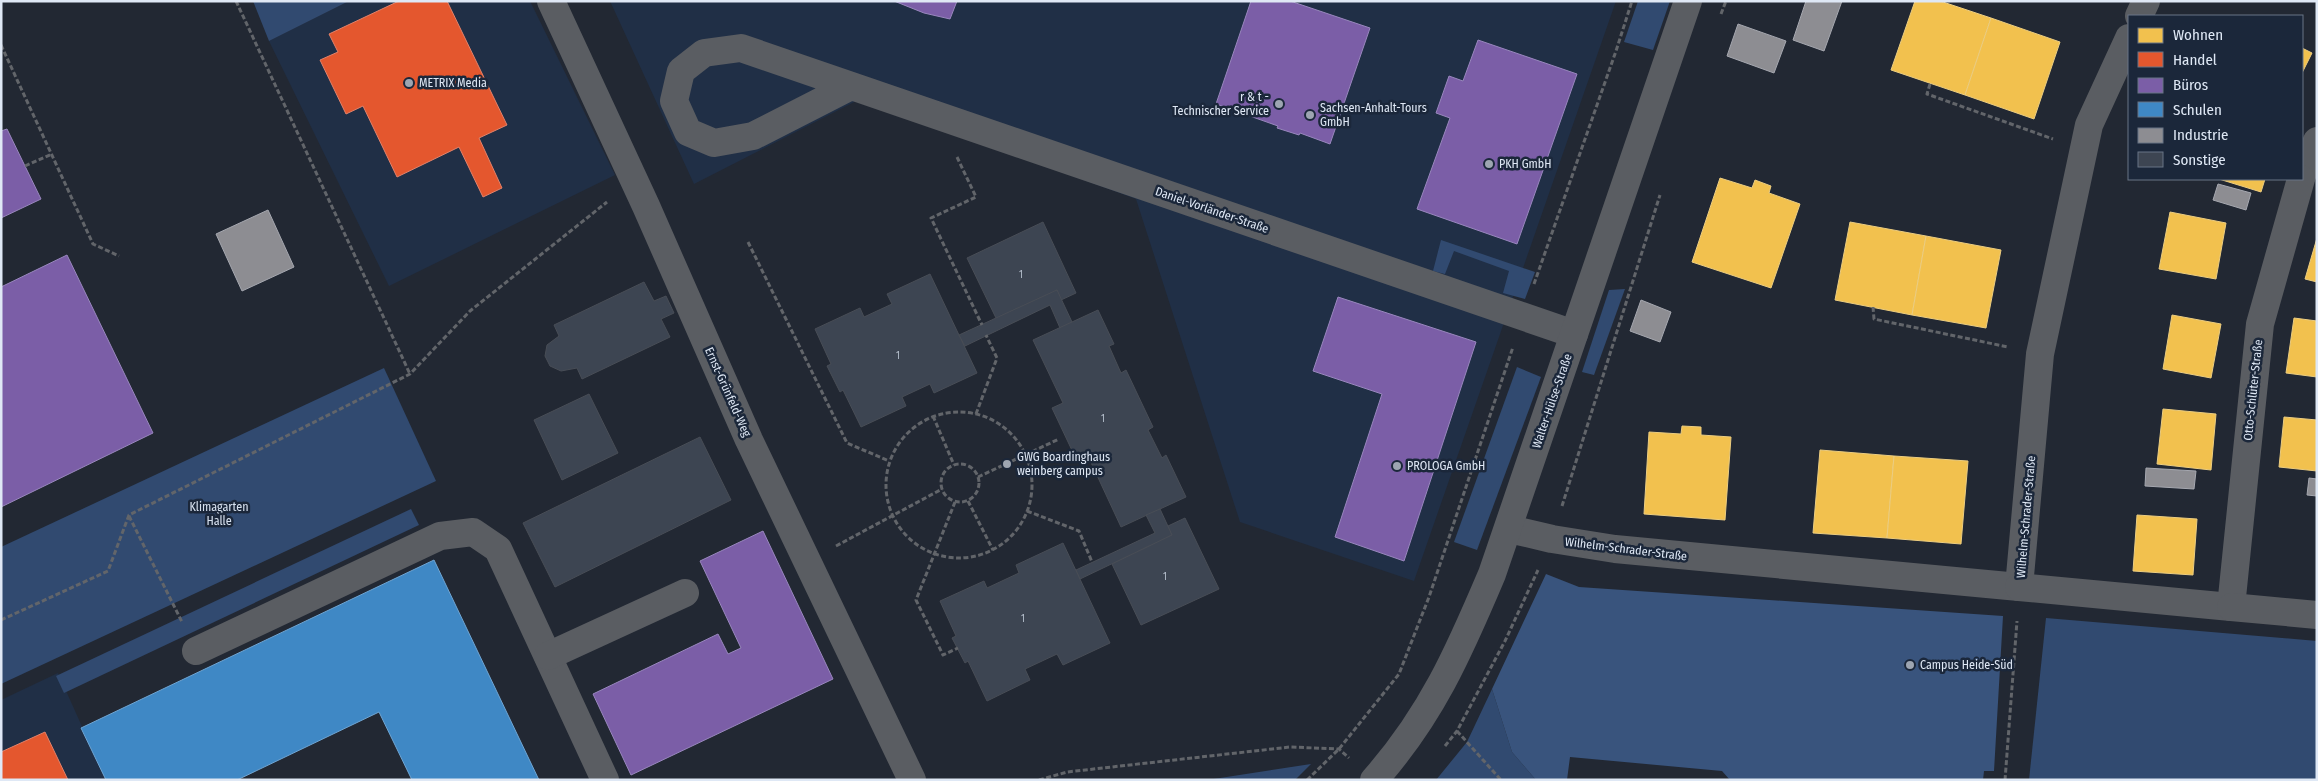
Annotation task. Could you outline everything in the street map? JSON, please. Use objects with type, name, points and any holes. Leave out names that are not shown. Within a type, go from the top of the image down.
[{"type":"street","name":"Ernst-Grünfeld-Weg","points":[[551,1],[750,440],[912,780]]},
{"type":"street","name":"Walter-Hülse-Straße","points":[[1374,780],[1395,757],[1441,688],[1463,643],[1509,529],[1688,1]]},
{"type":"street","points":[[2139,15],[2146,1]]},
{"type":"street","name":"Wilhelm-Schrader-Straße","points":[[1509,529],[1552,539],[1615,549],[2019,588],[2040,354],[2089,125],[2128,40]]},
{"type":"street","name":"Daniel-Vorländer-Straße","points":[[851,86],[752,136],[714,143],[688,132],[674,101],[681,71],[704,53],[741,48],[1574,334]]},
{"type":"street","points":[[2303,173],[2317,142]]},
{"type":"street","name":"Otto-Schlüter-Straße","points":[[2231,607],[2260,324],[2301,180]]},
{"type":"street","points":[[196,651],[440,536],[473,532],[498,550],[605,780]]},
{"type":"street","points":[[2019,588],[2317,615]]},
{"type":"street","points":[[548,656],[685,593]]},
{"type":"path","points":[[236,1],[410,374]]},
{"type":"path","points":[[1307,780],[1339,749],[1399,674],[1429,597],[1522,317],[1632,1]]},
{"type":"path","points":[[2,45],[93,244],[119,256]]},
{"type":"path","points":[[1930,84],[1926,94],[2084,150]]},
{"type":"path","points":[[25,166],[52,154]]},
{"type":"path","points":[[957,156],[976,197],[931,218],[982,325]]},
{"type":"path","points":[[1,620],[108,570],[128,515],[410,374],[470,310],[634,181]]},
{"type":"path","points":[[748,242],[847,443],[889,461]]},
{"type":"path","points":[[1873,307],[1874,319],[2040,354]]},
{"type":"path","points":[[976,414],[997,358],[986,335]]},
{"type":"path","points":[[954,412],[976,414],[996,422],[1013,436],[1025,455],[1031,473],[1031,492],[1027,511],[1019,527],[1008,539],[993,550],[974,557],[960,558],[933,554],[909,540],[892,517],[885,489],[889,461],[899,442],[914,427],[932,416],[954,412]]},
{"type":"path","points":[[932,416],[954,465]]},
{"type":"path","points":[[978,477],[1058,439]]},
{"type":"path","points":[[954,465],[966,465],[978,477],[977,491],[974,497],[968,501],[955,502],[944,495],[942,478],[945,472],[954,465]]},
{"type":"path","points":[[807,561],[942,489]]},
{"type":"path","points":[[968,501],[993,550]]},
{"type":"path","points":[[955,502],[916,600],[943,655],[958,648]]},
{"type":"path","points":[[1027,511],[1079,531],[1092,562]]},
{"type":"path","points":[[128,515],[196,651]]},
{"type":"path","points":[[2005,780],[2019,588]]},
{"type":"path","points":[[1457,731],[1500,780]]},
{"type":"path","points":[[1039,780],[1067,772],[1290,747],[1339,749],[1374,780]]},
{"type":"shaded area","points":[[349,1],[530,1],[615,175],[389,286],[269,41]]},
{"type":"shaded area","points":[[610,1],[1616,1],[1414,581],[1240,522],[1136,199],[860,99],[694,184]]},
{"type":"shaded area","name":"Campus Heide-Süd","points":[[1546,574],[1579,587],[2003,616],[1994,771],[1984,771],[1983,780],[1730,780],[1722,771],[1570,757],[1567,780],[1536,780],[1512,752],[1492,689]]},
{"type":"shaded area","points":[[58,673],[106,780],[1,780],[1,700]]},
{"type":"green space","points":[[253,1],[349,1],[269,41]]},
{"type":"green space","points":[[1638,1],[1670,1],[1653,50],[1624,42]]},
{"type":"green space","points":[[1441,240],[1535,272],[1525,299],[1503,293],[1509,271],[1454,251],[1445,274],[1433,271]]},
{"type":"green space","points":[[1625,289],[1594,375],[1582,372],[1609,290]]},
{"type":"green space","points":[[1517,367],[1541,377],[1477,550],[1454,542]]},
{"type":"green space","name":"Klimagarten Halle","points":[[384,368],[436,481],[1,684],[1,547]]},
{"type":"green space","points":[[411,509],[419,525],[64,693],[56,676]]},
{"type":"green space","points":[[2046,618],[2317,641],[2317,780],[2029,780]]},
{"type":"green space","points":[[1492,689],[1512,752],[1536,780],[1436,780],[1467,742]]},
{"type":"green space","points":[[1311,764],[1295,780],[1207,780]]},
{"type":"building: Wohnen","points":[[1915,1],[1940,1],[1991,18],[1965,95],[1891,70]]},
{"type":"building: Wohnen","points":[[1991,18],[2060,42],[2034,119],[1965,95]]},
{"type":"building: Wohnen","points":[[2303,48],[2312,53],[2303,71]]},
{"type":"building: Wohnen","points":[[1720,178],[1752,188],[1755,180],[1771,186],[1769,193],[1800,204],[1771,288],[1692,262]]},
{"type":"building: Wohnen","points":[[2222,180],[2265,180],[2261,192]]},
{"type":"building: Wohnen","points":[[2170,212],[2226,223],[2216,279],[2159,269]]},
{"type":"building: Wohnen","points":[[1850,222],[1926,236],[1912,315],[1835,300]]},
{"type":"building: Wohnen","points":[[1926,236],[2001,250],[1986,328],[1912,315]]},
{"type":"building: Wohnen","points":[[2317,238],[2317,282],[2305,279]]},
{"type":"building: Wohnen","points":[[2172,315],[2221,324],[2211,378],[2163,369]]},
{"type":"building: Wohnen","points":[[2294,318],[2317,321],[2317,377],[2286,373]]},
{"type":"building: Wohnen","points":[[2163,409],[2216,414],[2211,470],[2157,464]]},
{"type":"building: Wohnen","points":[[2284,417],[2317,420],[2317,471],[2279,467]]},
{"type":"building: Wohnen","points":[[1682,426],[1701,427],[1701,435],[1731,437],[1725,520],[1644,514],[1649,432],[1681,434]]},
{"type":"building: Wohnen","points":[[1820,450],[1894,456],[1887,538],[1813,533]]},
{"type":"building: Wohnen","points":[[1894,456],[1968,461],[1961,544],[1887,538]]},
{"type":"building: Wohnen","points":[[2137,515],[2197,519],[2193,575],[2133,571]]},
{"type":"building: Handel","name":"METRIX Media","points":[[399,1],[447,1],[507,125],[479,138],[502,188],[483,197],[459,147],[397,177],[363,106],[346,114],[320,60],[338,52],[329,34]]},
{"type":"building: Handel","points":[[45,732],[68,780],[1,780],[1,752]]},
{"type":"building: Büros","points":[[894,1],[957,1],[950,19],[924,13]]},
{"type":"building: Büros","points":[[1251,1],[1290,1],[1370,28],[1330,144],[1300,133],[1299,135],[1277,128],[1278,126],[1216,104]]},
{"type":"building: Büros","name":"PKH GmbH","points":[[1478,40],[1577,74],[1517,244],[1417,209],[1450,118],[1436,113],[1449,76],[1463,81]]},
{"type":"building: Büros","points":[[7,129],[41,199],[1,218],[1,131]]},
{"type":"building: Büros","points":[[67,255],[153,433],[1,507],[1,287]]},
{"type":"building: Büros","name":"PROLOGA GmbH","points":[[1338,297],[1476,342],[1404,561],[1335,537],[1382,394],[1313,371]]},
{"type":"building: Büros","points":[[763,531],[833,679],[631,775],[593,694],[718,634],[728,654],[741,648],[700,561]]},
{"type":"building: Schulen","points":[[434,560],[539,780],[412,780],[379,712],[237,780],[106,780],[81,728]]},
{"type":"building: Industrie","points":[[1806,1],[1842,1],[1824,51],[1793,40]]},
{"type":"building: Industrie","points":[[1738,24],[1786,41],[1774,73],[1727,56]]},
{"type":"building: Industrie","points":[[2218,184],[2251,193],[2246,210],[2213,200]]},
{"type":"building: Industrie","points":[[268,210],[294,267],[242,291],[216,234]]},
{"type":"building: Industrie","points":[[1641,300],[1671,312],[1660,342],[1630,331]]},
{"type":"building: Industrie","points":[[2146,468],[2196,471],[2194,489],[2145,486]]},
{"type":"building: Industrie","points":[[2309,478],[2317,479],[2317,496],[2307,495]]},
{"type":"building: Sonstige","points":[[1043,222],[1076,293],[1061,300],[1057,290],[996,318],[967,258]]},
{"type":"building: Sonstige","points":[[930,274],[977,373],[934,393],[930,384],[902,397],[906,406],[861,427],[843,390],[840,392],[827,366],[831,364],[815,329],[860,308],[864,317],[892,304],[887,294]]},
{"type":"building: Sonstige","points":[[644,282],[654,301],[666,296],[674,313],[661,319],[670,337],[582,379],[577,368],[561,371],[550,366],[545,356],[547,345],[559,336],[554,325]]},
{"type":"building: Sonstige","points":[[1057,290],[1072,322],[1060,328],[1050,305],[965,346],[959,335]]},
{"type":"building: Sonstige","name":"GWG Boardinghaus weinberg campus","points":[[1098,310],[1114,344],[1109,346],[1121,373],[1126,370],[1153,427],[1148,430],[1162,458],[1166,455],[1186,497],[1121,527],[1088,456],[1077,461],[1052,408],[1063,403],[1033,340]]},
{"type":"building: Sonstige","points":[[589,394],[618,453],[562,480],[534,420]]},
{"type":"building: Sonstige","points":[[700,437],[731,500],[555,587],[523,523]]},
{"type":"building: Sonstige","points":[[1160,509],[1172,535],[1080,579],[1076,570],[1155,533],[1146,515]]},
{"type":"building: Sonstige","points":[[1185,518],[1219,589],[1141,625],[1112,564],[1172,535],[1168,526]]},
{"type":"building: Sonstige","points":[[1063,543],[1110,643],[1063,665],[1057,654],[1025,669],[1030,680],[987,701],[968,661],[965,663],[952,638],[956,636],[940,601],[984,581],[987,588],[1019,573],[1016,565]]},
{"type":"place","name":"METRIX Media","points":[[409,83]]},
{"type":"place","name":"r & t - Technischer Service","points":[[1279,104]]},
{"type":"place","name":"Sachsen-Anhalt-Tours GmbH","points":[[1310,115]]},
{"type":"place","name":"PKH GmbH","points":[[1489,164]]},
{"type":"place","name":"GWG Boardinghaus weinberg campus","points":[[1007,464]]},
{"type":"place","name":"PROLOGA GmbH","points":[[1397,466]]},
{"type":"place","name":"Campus Heide-Süd","points":[[1910,665]]}]
